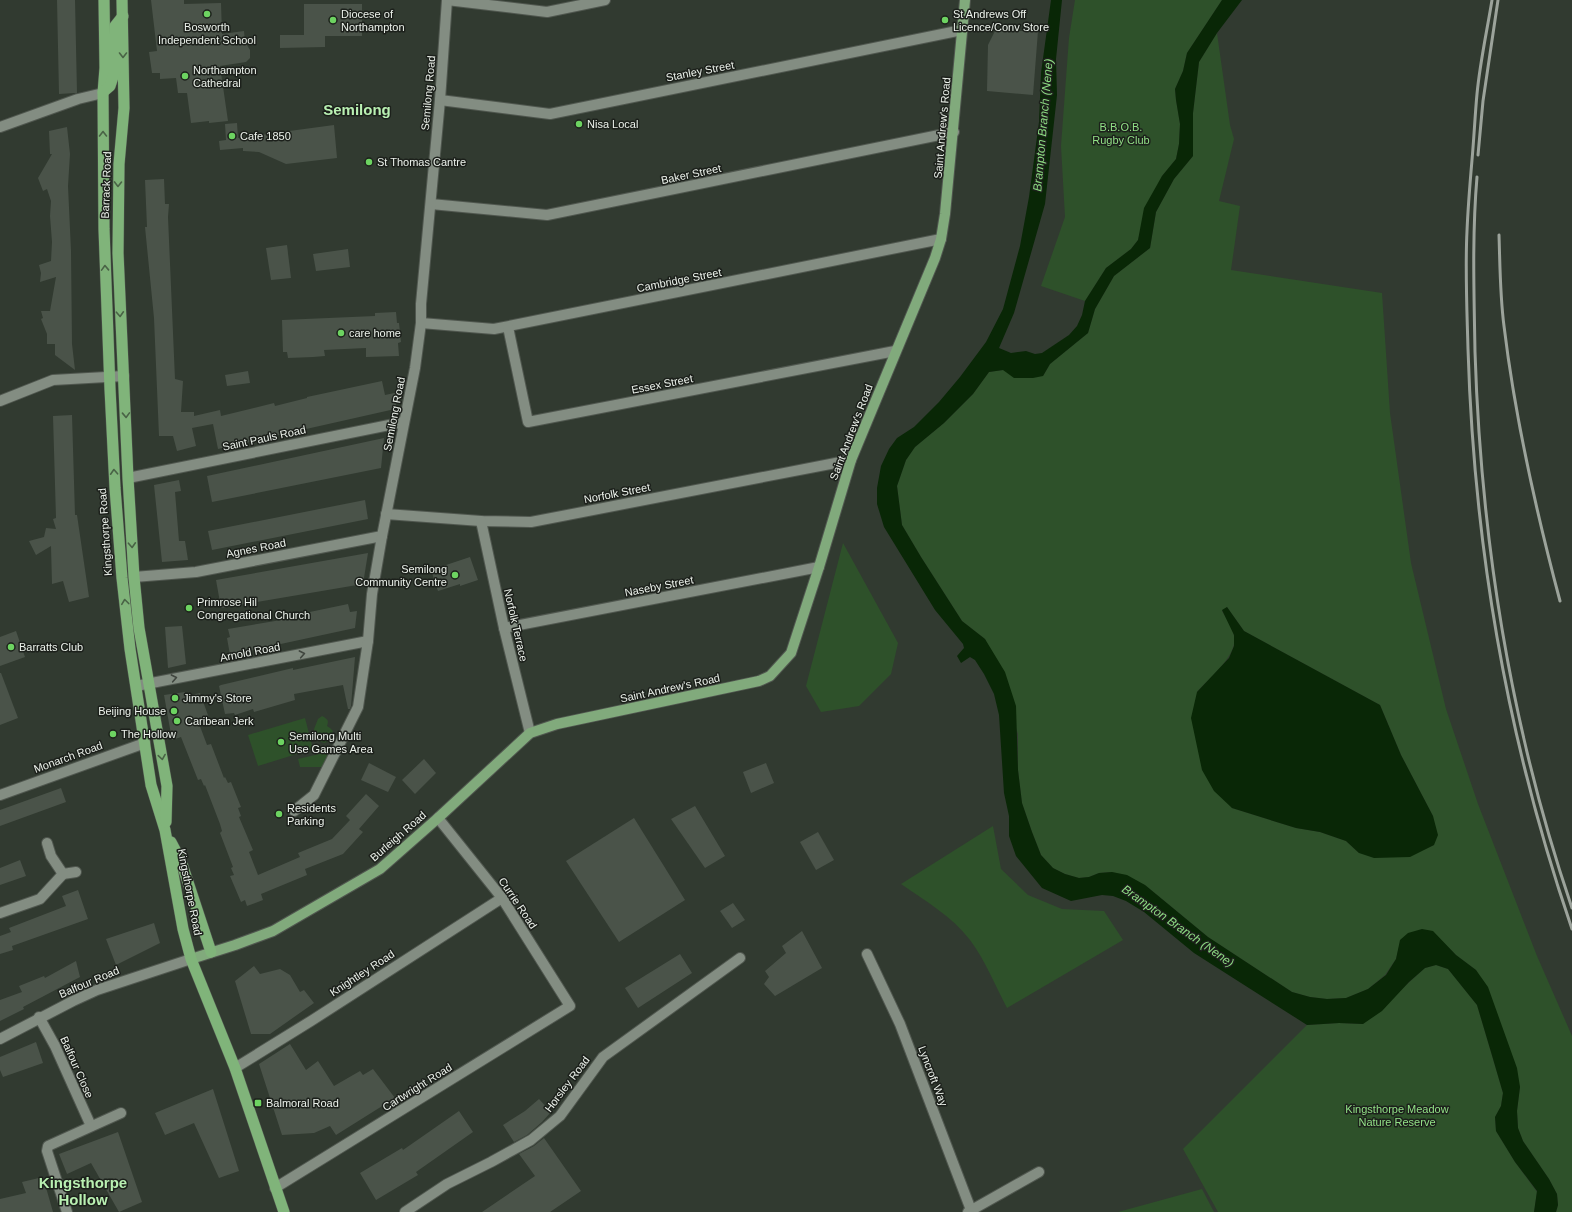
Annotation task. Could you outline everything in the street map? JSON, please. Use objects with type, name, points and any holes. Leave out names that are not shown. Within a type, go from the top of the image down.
[{"type":"highway","name":"Barrack Road","points":[[104,0],[104,229]]},
{"type":"highway","name":"Barrack Road","points":[[122,0],[124,108],[119,164],[118,246],[122,356]]},
{"type":"highway","name":"Barrack Road","points":[[103,93],[110,86],[115,71],[115,26],[123,16]]},
{"type":"highway","name":"Kingsthorpe Road","points":[[104,229],[114,488],[122,578],[151,785],[165,830],[183,929],[191,959],[234,1068],[284,1212]]},
{"type":"highway","name":"Kingsthorpe Road","points":[[122,356],[134,577],[139,628],[167,786],[165,830],[180,861],[211,952]]},
{"type":"main road","name":"Saint Andrew's Road","points":[[557,724],[759,681],[770,676],[791,653],[850,460],[935,258],[941,239],[954,132],[965,0]]},
{"type":"main road","name":"Burleigh Road","points":[[191,959],[273,931],[380,869],[530,733],[557,724]]},
{"type":"street","points":[[447,0],[546,12],[604,0]]},
{"type":"street","name":"Semilong Road","points":[[294,811],[314,795],[358,707],[368,641],[372,594],[415,368],[421,323],[421,304],[440,100],[447,0]]},
{"type":"street","name":"Stanley Street","points":[[440,100],[550,114],[962,30]]},
{"type":"street","points":[[0,127],[78,99],[103,93]]},
{"type":"street","name":"Baker Street","points":[[431,204],[547,215],[954,132]]},
{"type":"street","name":"Cambridge Street","points":[[421,323],[494,330],[941,239]]},
{"type":"street","name":"Essex Street","points":[[508,327],[528,422],[895,351]]},
{"type":"street","points":[[0,401],[53,380],[124,376]]},
{"type":"street","name":"Saint Pauls Road","points":[[128,478],[404,422]]},
{"type":"street","name":"Norfolk Street","points":[[386,514],[481,521],[531,522],[850,460]]},
{"type":"street","name":"Norfolk Terrace","points":[[481,521],[504,628],[530,733]]},
{"type":"street","name":"Agnes Road","points":[[134,577],[196,572],[382,536]]},
{"type":"street","name":"Naseby Street","points":[[504,628],[818,567]]},
{"type":"street","name":"Arnold Road","points":[[136,686],[368,641]]},
{"type":"street","name":"Monarch Road","points":[[0,795],[145,743]]},
{"type":"street","name":"Currie Road","points":[[438,818],[502,898],[570,1006]]},
{"type":"street","points":[[47,842],[51,856],[63,874]]},
{"type":"street","points":[[0,913],[40,899],[63,874],[76,872]]},
{"type":"street","name":"Knightley Road","points":[[234,1068],[311,1021],[502,898]]},
{"type":"street","name":"Lyncroft Way","points":[[867,954],[900,1024],[970,1211]]},
{"type":"street","name":"Horsley Road","points":[[405,1212],[447,1184],[531,1140],[560,1116],[603,1056],[740,958]]},
{"type":"street","name":"Balfour Road","points":[[0,1039],[97,990],[191,959]]},
{"type":"street","name":"Cartwright Road","points":[[276,1188],[570,1006]]},
{"type":"street","name":"Balfour Close","points":[[40,1018],[55,1046],[91,1126]]},
{"type":"street","points":[[67,1212],[47,1151],[48,1146],[121,1113]]},
{"type":"street","points":[[970,1211],[1039,1172]]},
{"type":"green space","name":"B.B.O.B. Rugby Club","points":[[1075,0],[1222,0],[1187,53],[1183,71],[1175,89],[1180,124],[1179,144],[1176,159],[1162,176],[1141,228],[1138,240],[1131,249],[1106,268],[1085,301],[1041,286],[1065,217],[1061,146],[1069,38]]},
{"type":"green space","points":[[1217,33],[1230,125],[1234,139],[1219,201],[1240,206],[1231,270],[1382,293],[1390,413],[1411,563],[1446,709],[1478,804],[1537,956],[1572,1036],[1572,1212],[1556,1212],[1558,1205],[1557,1194],[1549,1179],[1523,1141],[1518,1128],[1517,1111],[1520,1087],[1476,970],[1456,955],[1433,932],[1401,939],[1396,959],[1385,975],[1368,989],[1346,998],[1327,999],[1310,997],[1292,992],[1208,937],[1145,885],[1112,872],[1099,873],[1089,877],[1079,878],[1065,874],[1053,868],[1041,855],[1022,803],[1018,770],[1018,734],[985,639],[962,621],[902,525],[897,486],[906,460],[915,447],[944,423],[973,394],[989,372],[1003,370],[1043,376],[1050,364],[1088,333],[1095,309],[1114,276],[1150,248],[1156,212],[1174,179],[1193,156],[1193,113],[1199,62]],"holes":[[[1227,607],[1244,631],[1380,705],[1401,755],[1433,816],[1434,845],[1423,850],[1359,853],[1346,841],[1320,832],[1296,828],[1232,808],[1197,692],[1222,666],[1232,651],[1234,636],[1222,611]]]},
{"type":"green space","points":[[843,543],[898,643],[891,674],[859,706],[821,712],[806,686]]},
{"type":"green space","points":[[322,716],[327,719],[327,726],[333,731],[329,741],[324,743],[315,739],[314,729],[318,719]]},
{"type":"green space","name":"Semilong Multi Use Games Area","points":[[305,718],[313,749],[258,766],[248,735]]},
{"type":"green space","points":[[332,751],[324,767],[300,767],[298,759]]},
{"type":"green space","points":[[993,826],[1001,869],[1028,895],[1062,909],[1104,911],[1123,940],[1007,1008],[990,973],[963,931],[938,909],[901,884]]},
{"type":"green space","name":"Kingsthorpe Meadow Nature Reserve","points":[[1436,965],[1448,969],[1477,1005],[1503,1093],[1501,1106],[1495,1117],[1496,1131],[1515,1162],[1537,1192],[1534,1212],[1218,1212],[1183,1149],[1307,1025],[1339,1023],[1363,1024],[1425,968]]},
{"type":"green space","points":[[1202,1189],[1214,1212],[1118,1212]]},
{"type":"water","name":"Brampton Branch (Nene)","points":[[1051,0],[1062,0],[1056,59],[1057,95],[1045,204],[1014,313],[999,348],[1011,353],[1026,351],[1035,354],[1042,353],[1069,335],[1077,326],[1082,315],[1085,301],[1106,268],[1131,249],[1138,240],[1144,208],[1162,176],[1176,159],[1179,144],[1180,124],[1175,89],[1183,71],[1187,53],[1222,0],[1242,0],[1217,33],[1199,62],[1193,113],[1193,156],[1174,179],[1156,212],[1150,248],[1114,276],[1095,309],[1088,333],[1050,364],[1043,376],[1033,378],[1014,378],[1003,370],[989,372],[973,394],[944,423],[915,447],[906,460],[897,486],[902,525],[962,621],[985,639],[1005,672],[1016,706],[1018,770],[1022,803],[1041,855],[1053,868],[1065,874],[1079,878],[1089,877],[1099,873],[1112,872],[1127,875],[1145,885],[1208,937],[1292,992],[1310,997],[1327,999],[1346,998],[1368,989],[1386,975],[1396,959],[1400,940],[1408,933],[1422,929],[1433,931],[1456,955],[1476,970],[1488,987],[1517,1068],[1520,1087],[1517,1111],[1518,1128],[1523,1141],[1549,1179],[1557,1194],[1558,1205],[1556,1212],[1534,1212],[1537,1191],[1515,1162],[1496,1131],[1495,1117],[1501,1106],[1503,1093],[1491,1052],[1477,1005],[1448,969],[1436,965],[1425,968],[1409,982],[1382,1011],[1363,1024],[1339,1023],[1307,1025],[1194,953],[1144,912],[1126,901],[1113,896],[1102,895],[1071,901],[1042,888],[1016,856],[1009,836],[1009,816],[1004,793],[999,715],[994,694],[975,660],[970,657],[961,663],[957,656],[964,648],[963,644],[935,610],[884,527],[877,504],[877,488],[881,466],[889,449],[897,438],[914,427],[939,402],[960,377],[986,342],[1003,309],[1020,246],[1029,197],[1039,122],[1041,73]]},
{"type":"water","points":[[1227,607],[1244,631],[1380,705],[1401,755],[1433,816],[1438,835],[1434,845],[1410,857],[1374,858],[1359,853],[1346,841],[1320,832],[1296,828],[1232,808],[1214,791],[1202,770],[1191,718],[1197,692],[1229,658],[1234,646],[1234,635],[1222,610]]},
{"type":"building","points":[[57,0],[75,0],[77,93],[59,94]]},
{"type":"building","name":"Northampton Cathedral","points":[[151,0],[184,0],[184,4],[221,3],[222,34],[244,31],[245,42],[250,50],[250,58],[246,62],[220,66],[228,121],[191,123],[187,93],[178,93],[176,78],[160,79],[160,73],[152,73],[149,52],[157,51]]},
{"type":"building","name":"Diocese of Northampton","points":[[304,4],[362,4],[362,36],[325,36],[325,47],[280,48],[280,35],[304,35]]},
{"type":"building","points":[[995,31],[1038,31],[1033,95],[987,91],[988,45]]},
{"type":"building","points":[[237,123],[238,138],[334,125],[337,158],[286,164],[259,152],[243,151],[243,148],[220,150],[219,141],[226,140],[225,124]]},
{"type":"building","points":[[67,127],[70,154],[68,186],[71,251],[72,344],[75,370],[55,355],[55,344],[47,344],[47,334],[41,319],[43,318],[41,311],[50,311],[56,277],[40,282],[41,273],[39,265],[51,261],[52,242],[50,216],[51,201],[47,189],[43,191],[38,178],[52,154],[50,154],[49,131]]},
{"type":"building","points":[[164,179],[165,204],[169,204],[168,217],[175,379],[183,381],[181,412],[194,412],[194,416],[220,410],[221,416],[274,403],[275,406],[307,397],[382,381],[385,395],[399,392],[395,409],[218,449],[213,424],[192,428],[196,446],[177,451],[173,436],[159,436],[154,318],[145,227],[147,227],[145,180]]},
{"type":"building","points":[[287,245],[291,278],[271,280],[266,248]]},
{"type":"building","points":[[348,249],[350,267],[316,271],[313,254]]},
{"type":"building","name":"care home","points":[[396,312],[401,342],[398,343],[399,356],[366,357],[366,348],[324,350],[325,356],[313,357],[288,358],[287,352],[283,352],[282,320],[375,316],[375,313]]},
{"type":"building","points":[[248,371],[250,383],[227,386],[225,375]]},
{"type":"building","points":[[72,415],[75,515],[77,515],[89,597],[69,602],[63,581],[52,584],[51,546],[36,555],[29,541],[44,537],[46,528],[56,529],[53,519],[56,518],[53,416]]},
{"type":"building","points":[[384,438],[381,468],[212,502],[207,476]]},
{"type":"building","points":[[179,480],[181,491],[175,492],[179,541],[185,541],[188,560],[162,562],[154,485]]},
{"type":"building","points":[[365,500],[368,519],[212,550],[208,531]]},
{"type":"building","points":[[368,553],[363,584],[221,608],[216,580]]},
{"type":"building","name":"Semilong Community Centre","points":[[470,557],[478,580],[438,591],[431,570]]},
{"type":"building","points":[[348,604],[350,612],[357,611],[355,628],[230,655],[227,638],[230,637],[228,629],[281,620],[281,618]]},
{"type":"building","points":[[182,626],[186,664],[168,668],[165,627]]},
{"type":"building","name":"Barratts Club","points":[[16,631],[25,657],[0,666],[0,637]]},
{"type":"building","points":[[355,657],[350,709],[348,709],[343,685],[294,694],[295,700],[254,712],[253,709],[235,715],[234,713],[225,714],[219,686],[221,685],[293,668],[293,670]]},
{"type":"building","name":"Barratts Club","points":[[0,673],[18,718],[0,725]]},
{"type":"building","points":[[185,692],[186,696],[200,693],[209,718],[198,721],[207,745],[211,744],[224,778],[225,777],[228,783],[231,782],[241,807],[238,808],[241,816],[239,817],[253,850],[249,852],[258,875],[300,857],[298,853],[332,839],[350,820],[346,816],[366,794],[379,806],[359,829],[363,832],[343,854],[305,869],[307,875],[261,894],[263,900],[247,906],[245,900],[241,902],[230,876],[234,875],[231,868],[233,867],[220,833],[222,831],[220,824],[205,785],[204,786],[201,779],[198,780],[181,737],[172,740],[164,695]]},
{"type":"building","points":[[424,759],[436,773],[415,794],[402,780]]},
{"type":"building","points":[[369,763],[396,777],[388,792],[361,780]]},
{"type":"building","points":[[766,763],[774,783],[751,793],[743,772]]},
{"type":"building","points":[[61,788],[66,802],[0,826],[0,810]]},
{"type":"building","points":[[695,806],[725,856],[705,868],[671,819]]},
{"type":"building","points":[[634,818],[685,900],[619,942],[566,861]]},
{"type":"building","points":[[818,832],[834,860],[816,870],[800,842]]},
{"type":"building","points":[[20,860],[26,876],[0,885],[0,868]]},
{"type":"building","points":[[78,890],[88,919],[12,946],[13,950],[0,954],[0,936],[11,932],[9,928],[66,906],[62,896]]},
{"type":"building","points":[[733,903],[745,920],[732,928],[720,911]]},
{"type":"building","points":[[154,923],[160,943],[116,965],[106,939]]},
{"type":"building","points":[[802,931],[822,968],[775,996],[764,984],[769,977],[765,971],[786,953],[782,946]]},
{"type":"building","points":[[680,954],[692,973],[638,1008],[625,988]]},
{"type":"building","points":[[76,961],[80,977],[0,1021],[0,1000],[22,992],[19,986],[44,976],[45,978]]},
{"type":"building","points":[[254,966],[260,974],[280,969],[290,975],[300,992],[304,990],[314,1003],[270,1034],[251,1034],[235,981]]},
{"type":"building","points":[[36,1042],[43,1063],[3,1077],[0,1070],[0,1057]]},
{"type":"building","points":[[290,1044],[306,1070],[318,1061],[334,1086],[360,1071],[363,1075],[373,1069],[395,1098],[336,1135],[330,1126],[314,1133],[282,1135],[259,1064]]},
{"type":"building","points":[[213,1089],[239,1171],[219,1178],[194,1123],[165,1135],[155,1113]]},
{"type":"building","points":[[539,1099],[551,1112],[527,1135],[514,1142],[503,1125],[525,1111]]},
{"type":"building","points":[[459,1111],[473,1132],[416,1172],[418,1175],[376,1200],[360,1173],[402,1148],[403,1150]]},
{"type":"building","points":[[118,1132],[142,1202],[119,1212],[91,1163],[67,1174],[59,1154]]},
{"type":"building","points":[[544,1138],[581,1191],[550,1212],[482,1212],[535,1176],[519,1154],[534,1146]]},
{"type":"building","points":[[43,1177],[53,1212],[0,1212],[0,1199],[26,1193],[22,1182]]},
{"type":"railway","points":[[1492,0],[1477,94],[1466,246],[1468,349],[1478,497],[1498,643],[1513,716],[1549,859],[1572,929]]},
{"type":"railway","points":[[1478,155],[1483,101],[1498,0]]},
{"type":"railway","points":[[1477,177],[1474,242],[1475,352],[1478,423],[1492,563],[1516,703],[1532,772],[1572,908]]},
{"type":"railway","points":[[1499,235],[1500,280],[1503,315],[1514,395],[1527,464],[1560,601]]},
{"type":"place","name":"Bosworth Independent School","points":[[207,14]]},
{"type":"place","name":"Diocese of Northampton","points":[[333,20]]},
{"type":"place","name":"St Andrews Off Licence/Conv Store","points":[[945,20]]},
{"type":"place","name":"Northampton Cathedral","points":[[185,76]]},
{"type":"place","name":"Nisa Local","points":[[579,124]]},
{"type":"place","name":"Cafe 1850","points":[[232,136]]},
{"type":"place","name":"St Thomas Cantre","points":[[369,162]]},
{"type":"place","name":"care home","points":[[341,333]]},
{"type":"place","name":"Semilong Community Centre","points":[[455,575]]},
{"type":"place","name":"Primrose Hil Congregational Church","points":[[189,608]]},
{"type":"place","name":"Barratts Club","points":[[11,647]]},
{"type":"place","name":"Jimmy's Store","points":[[175,698]]},
{"type":"place","name":"Beijing House","points":[[174,711]]},
{"type":"place","name":"Caribean Jerk","points":[[177,721]]},
{"type":"place","name":"The Hollow","points":[[113,734]]},
{"type":"place","name":"Semilong Multi Use Games Area","points":[[281,742]]},
{"type":"place","name":"Residents Parking","points":[[279,814]]},
{"type":"place","name":"Balmoral Road","points":[[258,1103]]},
{"type":"district","name":"Semilong","points":[[357,109]]},
{"type":"district","name":"Kingsthorpe Hollow","points":[[83,1190]]}]
